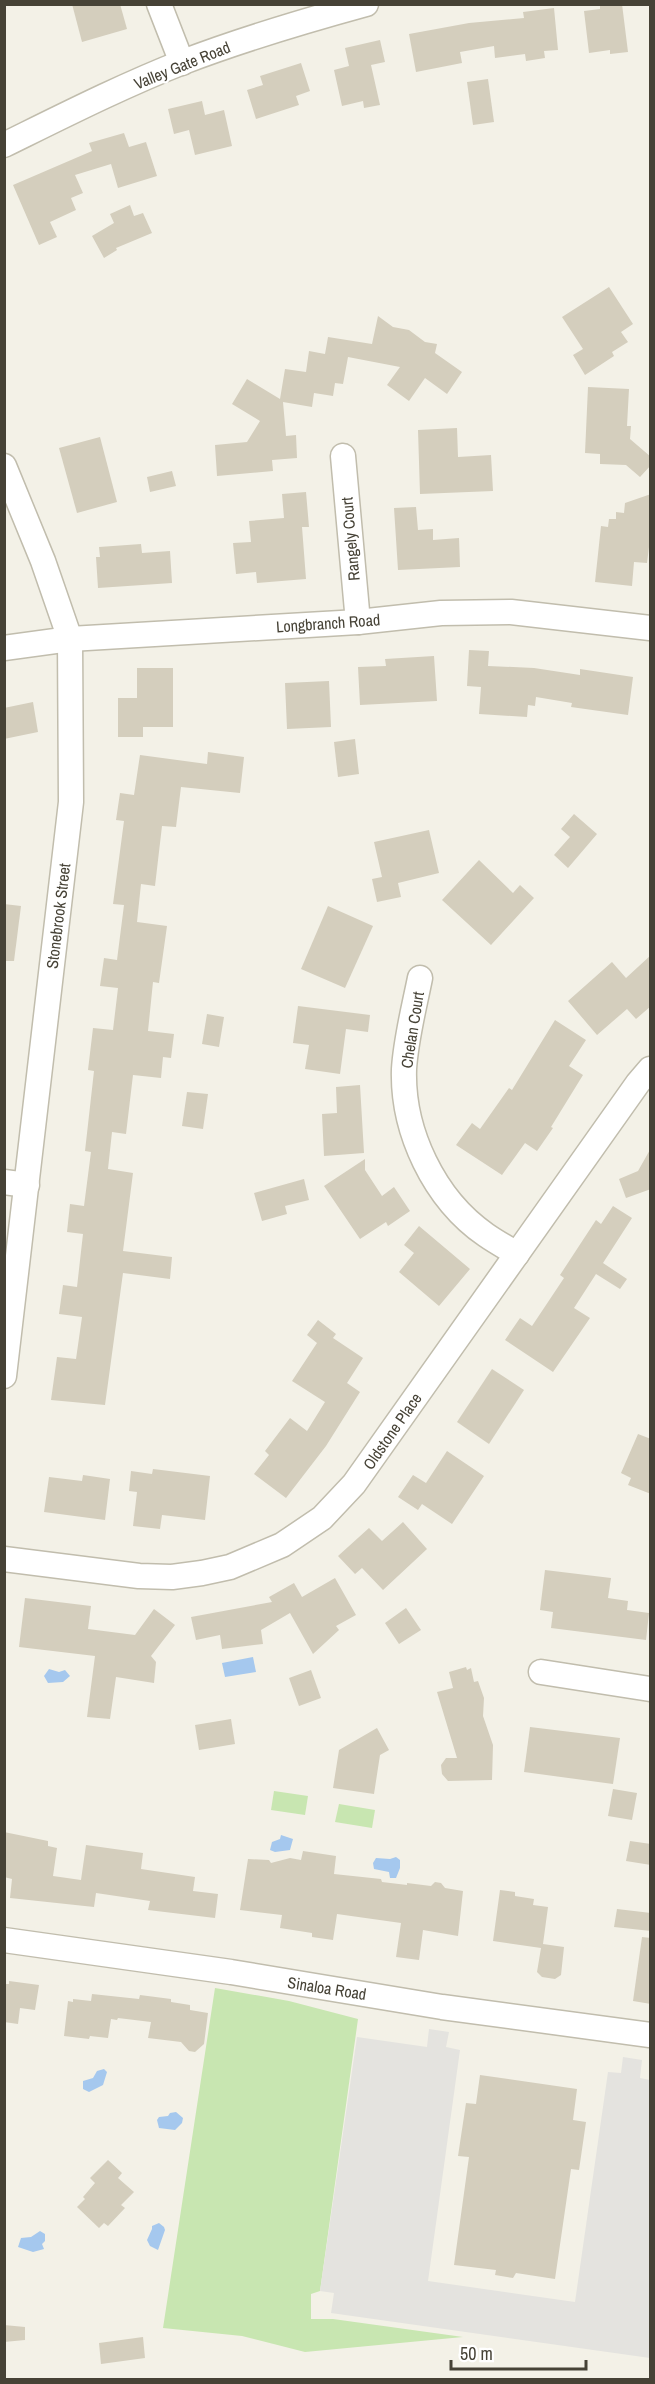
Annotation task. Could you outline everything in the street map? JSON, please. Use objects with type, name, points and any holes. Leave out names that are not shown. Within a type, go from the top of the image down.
[{"type":"street","points":[[159,4],[182,63]]},
{"type":"street","name":"Valley Gate Road","points":[[4,146],[182,63],[285,27],[366,4]]},
{"type":"street","name":"Rangely Court","points":[[343,456],[358,622]]},
{"type":"street","name":"Stonebrook Street","points":[[4,466],[70,639],[70,802],[16,1183],[4,1376]]},
{"type":"street","name":"Longbranch Road","points":[[4,648],[70,639],[358,622],[441,613],[511,612],[580,618],[651,628]]},
{"type":"street","name":"Chelan Court","points":[[420,978],[404,1069],[407,1107],[417,1144],[433,1178],[456,1209],[484,1234],[517,1254]]},
{"type":"street","name":"Oldstone Place","points":[[4,1559],[139,1576],[172,1577],[230,1567],[282,1545],[322,1518],[354,1484],[638,1083],[651,1070]]},
{"type":"street","points":[[541,1672],[651,1689]]},
{"type":"street","name":"Sinaloa Road","points":[[4,1940],[231,1972],[442,2007],[651,2035]]},
{"type":"green space","points":[[274,1791],[308,1796],[305,1815],[271,1810]]},
{"type":"green space","points":[[339,1804],[375,1810],[372,1828],[335,1822]]},
{"type":"green space","points":[[215,1988],[289,2001],[358,2019],[320,2291],[311,2294],[311,2319],[333,2319],[463,2337],[305,2352],[242,2336],[163,2328]]},
{"type":"shaded area","points":[[429,2029],[449,2032],[446,2047],[460,2050],[428,2281],[575,2302],[608,2072],[621,2073],[623,2057],[642,2060],[640,2078],[650,2080],[650,2358],[331,2313],[334,2293],[320,2291],[357,2037],[427,2047]]},
{"type":"water","points":[[253,1657],[256,1672],[225,1677],[222,1663]]},
{"type":"water","points":[[49,1669],[59,1672],[65,1670],[70,1676],[63,1682],[48,1683],[44,1676]]},
{"type":"water","points":[[281,1835],[293,1839],[290,1850],[275,1852],[270,1850],[272,1842],[280,1839]]},
{"type":"water","points":[[396,1857],[400,1860],[400,1868],[396,1878],[390,1878],[389,1872],[374,1869],[373,1863],[376,1858]]},
{"type":"water","points":[[104,2069],[107,2072],[103,2085],[89,2092],[83,2089],[83,2081],[93,2078],[97,2071]]},
{"type":"water","points":[[176,2112],[183,2118],[182,2123],[175,2130],[159,2128],[157,2120],[159,2117]]},
{"type":"water","points":[[159,2223],[165,2230],[158,2250],[150,2246],[147,2240],[152,2226]]},
{"type":"water","points":[[40,2231],[45,2234],[45,2241],[42,2244],[44,2249],[33,2252],[18,2247],[21,2238],[31,2237]]},
{"type":"building","points":[[72,4],[120,4],[127,29],[82,42]]},
{"type":"building","points":[[600,4],[622,4],[628,52],[610,54],[610,50],[589,53],[584,11],[600,9]]},
{"type":"building","points":[[554,8],[558,50],[544,51],[545,58],[526,61],[525,54],[495,58],[494,46],[460,52],[462,63],[416,72],[409,34],[469,23],[524,18],[523,12]]},
{"type":"building","points":[[380,40],[385,62],[371,65],[380,105],[364,108],[363,101],[342,106],[334,70],[349,66],[345,48]]},
{"type":"building","points":[[301,63],[310,91],[296,96],[299,105],[256,119],[247,90],[263,85],[260,76]]},
{"type":"building","points":[[488,79],[494,122],[473,125],[467,82]]},
{"type":"building","points":[[202,101],[205,115],[224,110],[232,146],[195,155],[189,130],[174,134],[168,109]]},
{"type":"building","points":[[124,133],[129,147],[146,142],[157,176],[118,188],[111,164],[75,175],[83,193],[71,198],[76,210],[50,222],[57,237],[39,245],[13,185],[92,151],[89,143]]},
{"type":"building","points":[[130,205],[134,216],[143,213],[152,233],[116,248],[117,250],[104,258],[92,236],[114,223],[110,214]]},
{"type":"building","points":[[609,287],[633,324],[621,332],[628,342],[612,352],[614,356],[585,375],[573,355],[583,349],[562,317]]},
{"type":"building","points":[[378,316],[393,327],[409,330],[425,342],[437,344],[435,353],[462,372],[447,394],[425,378],[409,401],[387,385],[400,367],[348,357],[343,384],[335,383],[333,396],[314,393],[312,407],[283,402],[286,436],[296,435],[297,458],[272,460],[273,471],[217,476],[215,445],[247,442],[260,421],[232,404],[247,379],[280,399],[285,369],[306,372],[309,351],[325,354],[328,337],[372,344]]},
{"type":"building","points":[[588,387],[629,389],[627,426],[631,426],[630,439],[651,457],[651,465],[640,477],[626,465],[600,464],[600,454],[585,453]]},
{"type":"building","points":[[457,428],[458,457],[491,455],[493,491],[420,494],[418,430]]},
{"type":"building","points":[[100,437],[117,502],[77,513],[59,448]]},
{"type":"building","points":[[172,471],[176,486],[150,492],[147,477]]},
{"type":"building","points":[[306,492],[309,527],[302,527],[306,579],[257,583],[256,572],[236,574],[233,543],[251,542],[249,521],[284,518],[282,494]]},
{"type":"building","points":[[651,494],[651,531],[647,563],[634,562],[632,586],[595,582],[601,526],[608,527],[609,519],[616,519],[616,512],[624,513],[625,503]]},
{"type":"building","points":[[416,507],[418,530],[433,529],[433,540],[459,538],[460,567],[398,570],[394,508]]},
{"type":"building","points":[[141,544],[142,553],[170,551],[172,583],[98,588],[96,557],[100,557],[99,547]]},
{"type":"building","points":[[469,650],[489,651],[488,666],[534,668],[580,675],[580,669],[633,677],[628,715],[571,707],[572,703],[536,697],[535,706],[528,705],[527,717],[479,714],[481,687],[467,686]]},
{"type":"building","points":[[434,656],[437,701],[360,705],[358,667],[386,666],[385,659]]},
{"type":"building","points":[[137,668],[173,668],[173,727],[143,727],[143,737],[118,737],[118,698],[137,698]]},
{"type":"building","points":[[329,681],[331,727],[287,729],[285,683]]},
{"type":"building","points":[[33,702],[38,732],[4,739],[4,708]]},
{"type":"building","points":[[355,739],[359,774],[338,777],[334,742]]},
{"type":"building","points":[[208,752],[244,757],[240,793],[181,787],[176,827],[162,826],[155,886],[141,884],[137,922],[167,926],[159,983],[153,982],[148,1031],[174,1034],[171,1058],[163,1057],[161,1078],[133,1075],[126,1134],[112,1132],[108,1169],[133,1173],[123,1251],[172,1257],[170,1279],[123,1273],[105,1405],[51,1400],[57,1357],[76,1359],[82,1317],[59,1314],[63,1285],[77,1287],[83,1234],[67,1232],[70,1204],[84,1206],[91,1152],[85,1151],[94,1071],[88,1070],[93,1028],[113,1030],[118,988],[100,986],[104,958],[117,960],[124,905],[113,904],[124,821],[116,820],[120,793],[134,795],[140,755],[207,764]]},
{"type":"building","points":[[574,814],[597,834],[568,868],[554,855],[570,837],[561,829]]},
{"type":"building","points":[[429,830],[439,873],[398,883],[401,897],[377,902],[372,879],[382,877],[374,842]]},
{"type":"building","points":[[479,860],[513,893],[520,885],[534,898],[491,945],[442,900]]},
{"type":"building","points":[[4,904],[21,906],[14,961],[4,961]]},
{"type":"building","points":[[328,906],[373,926],[345,988],[301,969]]},
{"type":"building","points":[[651,955],[651,1006],[636,1019],[627,1009],[597,1035],[568,1001],[612,962],[626,978]]},
{"type":"building","points":[[298,1006],[370,1015],[368,1032],[346,1029],[340,1074],[305,1069],[309,1045],[293,1043]]},
{"type":"building","points":[[207,1014],[224,1017],[219,1047],[202,1044]]},
{"type":"building","points":[[555,1020],[586,1040],[569,1066],[583,1075],[537,1151],[525,1143],[502,1175],[456,1145],[472,1123],[480,1129],[509,1088],[512,1090]]},
{"type":"building","points":[[360,1085],[364,1153],[324,1156],[322,1114],[337,1113],[336,1087]]},
{"type":"building","points":[[187,1092],[208,1094],[203,1129],[182,1126]]},
{"type":"building","points":[[651,1148],[651,1189],[626,1198],[619,1179],[638,1171]]},
{"type":"building","points":[[365,1159],[365,1170],[382,1196],[394,1187],[410,1211],[388,1226],[386,1222],[360,1239],[324,1186]]},
{"type":"building","points":[[304,1179],[309,1200],[285,1206],[287,1214],[262,1221],[254,1193]]},
{"type":"building","points":[[613,1206],[632,1218],[603,1263],[627,1279],[620,1289],[596,1274],[574,1308],[590,1318],[553,1372],[505,1340],[520,1318],[532,1326],[564,1278],[560,1275],[596,1220],[601,1224]]},
{"type":"building","points":[[419,1226],[470,1269],[439,1306],[399,1272],[414,1253],[404,1245]]},
{"type":"building","points":[[318,1320],[336,1334],[333,1338],[363,1358],[347,1383],[360,1392],[326,1446],[286,1498],[254,1474],[269,1455],[265,1451],[290,1418],[307,1431],[325,1402],[292,1381],[317,1343],[307,1335]]},
{"type":"building","points":[[492,1369],[524,1390],[489,1444],[457,1422]]},
{"type":"building","points":[[638,1434],[651,1439],[651,1494],[628,1485],[631,1478],[621,1473]]},
{"type":"building","points":[[447,1451],[484,1476],[452,1524],[422,1504],[418,1510],[398,1497],[413,1475],[426,1483]]},
{"type":"building","points":[[153,1469],[210,1476],[205,1520],[162,1515],[160,1529],[133,1526],[137,1492],[129,1491],[131,1471],[152,1474]]},
{"type":"building","points":[[83,1475],[110,1479],[105,1520],[44,1512],[49,1477],[82,1481]]},
{"type":"building","points":[[403,1522],[427,1549],[383,1590],[362,1568],[355,1574],[338,1556],[369,1528],[382,1541]]},
{"type":"building","points":[[545,1570],[611,1578],[608,1598],[628,1601],[627,1610],[649,1613],[646,1640],[551,1628],[553,1612],[540,1610]]},
{"type":"building","points":[[335,1578],[356,1615],[336,1626],[339,1630],[313,1654],[290,1613],[261,1630],[263,1644],[222,1649],[220,1635],[196,1640],[191,1617],[272,1602],[269,1597],[294,1583],[302,1597]]},
{"type":"building","points":[[25,1598],[91,1606],[88,1629],[135,1635],[154,1609],[175,1625],[151,1656],[156,1662],[154,1683],[116,1677],[110,1719],[87,1717],[95,1656],[19,1647]]},
{"type":"building","points":[[406,1608],[421,1630],[399,1644],[385,1623]]},
{"type":"building","points":[[466,1667],[467,1670],[471,1668],[474,1682],[478,1681],[484,1698],[483,1716],[493,1745],[492,1780],[448,1781],[442,1774],[441,1765],[446,1758],[457,1758],[437,1692],[453,1688],[449,1672]]},
{"type":"building","points":[[311,1670],[321,1698],[299,1706],[289,1678]]},
{"type":"building","points":[[231,1719],[235,1744],[199,1750],[195,1725]]},
{"type":"building","points":[[530,1727],[620,1738],[613,1784],[524,1772]]},
{"type":"building","points":[[377,1728],[389,1750],[380,1755],[374,1794],[333,1788],[339,1750]]},
{"type":"building","points":[[613,1789],[637,1793],[632,1820],[608,1816]]},
{"type":"building","points":[[4,1832],[48,1841],[48,1846],[57,1848],[53,1876],[81,1880],[86,1845],[143,1853],[141,1869],[195,1877],[193,1891],[218,1894],[215,1918],[148,1910],[150,1901],[96,1893],[94,1907],[10,1898],[12,1879],[4,1877]]},
{"type":"building","points":[[630,1841],[651,1844],[651,1865],[626,1861]]},
{"type":"building","points":[[303,1851],[336,1856],[334,1874],[381,1879],[382,1882],[407,1885],[407,1883],[431,1886],[435,1882],[441,1883],[445,1888],[463,1891],[458,1936],[423,1930],[419,1960],[396,1957],[401,1923],[337,1914],[333,1940],[312,1937],[312,1933],[280,1928],[282,1915],[240,1910],[248,1859],[269,1860],[271,1863],[290,1858],[301,1860]]},
{"type":"building","points":[[500,1890],[515,1892],[515,1896],[534,1899],[533,1905],[548,1907],[543,1944],[564,1947],[561,1975],[555,1979],[542,1977],[537,1972],[541,1948],[493,1941]]},
{"type":"building","points":[[617,1909],[651,1913],[651,1931],[614,1927]]},
{"type":"building","points":[[642,1937],[651,1938],[651,2004],[633,2001]]},
{"type":"building","points":[[9,1981],[39,1985],[35,2010],[20,2008],[18,2024],[4,2022],[4,1984],[9,1984]]},
{"type":"building","points":[[92,1994],[139,1999],[140,1995],[171,1999],[171,2002],[190,2005],[190,2010],[208,2013],[204,2044],[195,2052],[189,2051],[181,2042],[148,2038],[151,2022],[118,2018],[117,2020],[111,2019],[108,2038],[90,2036],[89,2039],[64,2036],[68,2001],[73,2002],[73,1999],[91,2001]]},
{"type":"building","points":[[480,2075],[577,2089],[573,2120],[586,2122],[579,2170],[571,2169],[555,2279],[516,2273],[513,2278],[495,2275],[496,2270],[454,2265],[469,2157],[458,2156],[466,2103],[476,2104]]},
{"type":"building","points":[[108,2160],[122,2173],[118,2178],[134,2192],[121,2205],[125,2208],[108,2226],[104,2223],[99,2228],[77,2207],[95,2183],[90,2178]]},
{"type":"building","points":[[4,2325],[25,2327],[25,2340],[4,2342]]},
{"type":"building","points":[[143,2337],[145,2358],[101,2364],[99,2343]]}]
